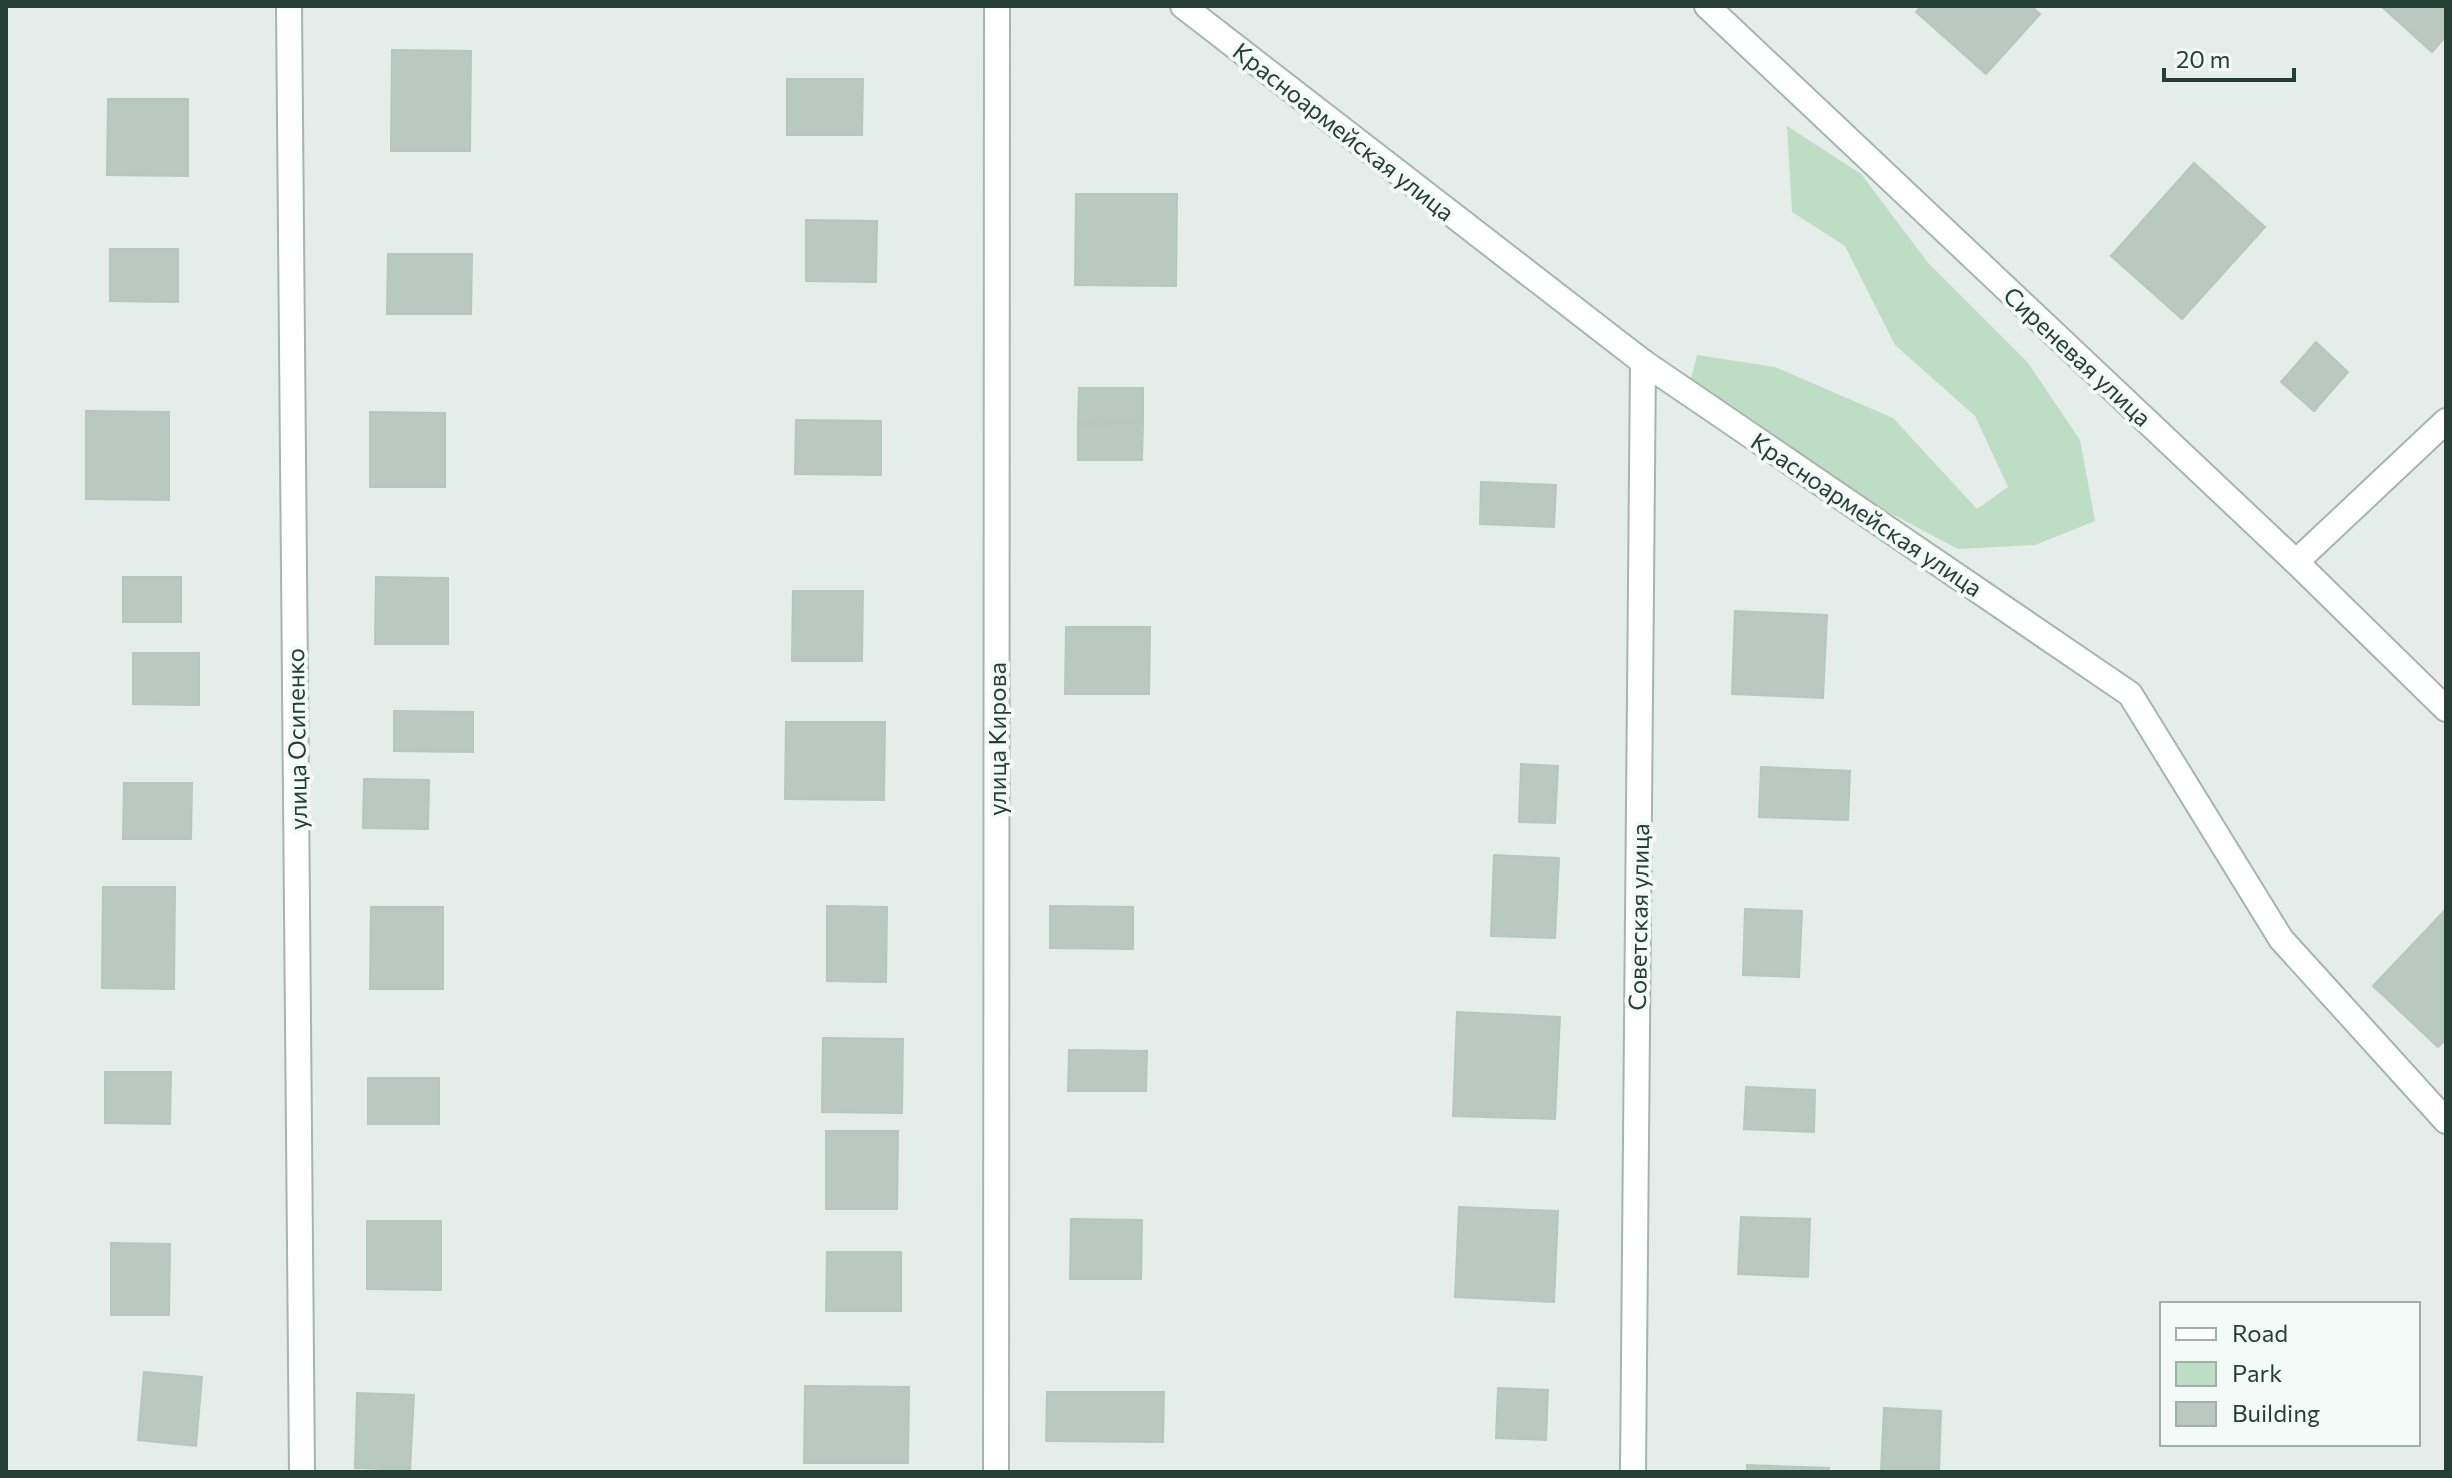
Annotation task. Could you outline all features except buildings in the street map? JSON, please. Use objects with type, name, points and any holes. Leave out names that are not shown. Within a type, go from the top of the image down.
[{"type":"street","name":"улица Осипенко","points":[[289,6],[302,1472]]},
{"type":"street","name":"улица Кирова","points":[[996,1472],[997,6]]},
{"type":"street","name":"Красноармейская улица","points":[[1183,6],[1643,362],[2130,694],[2281,939],[2446,1121]]},
{"type":"street","name":"Сиреневая улица","points":[[1707,6],[2296,562],[2446,709]]},
{"type":"street","name":"Советская улица","points":[[1633,1472],[1643,362]]},
{"type":"street","points":[[2296,562],[2446,421]]},
{"type":"green space","points":[[1787,126],[1861,174],[1929,264],[2028,363],[2080,440],[2095,521],[2035,545],[1958,549],[1796,463],[1689,386],[1697,355],[1775,367],[1893,418],[1977,509],[2008,487],[1975,416],[1895,345],[1845,246],[1792,212]]}]
